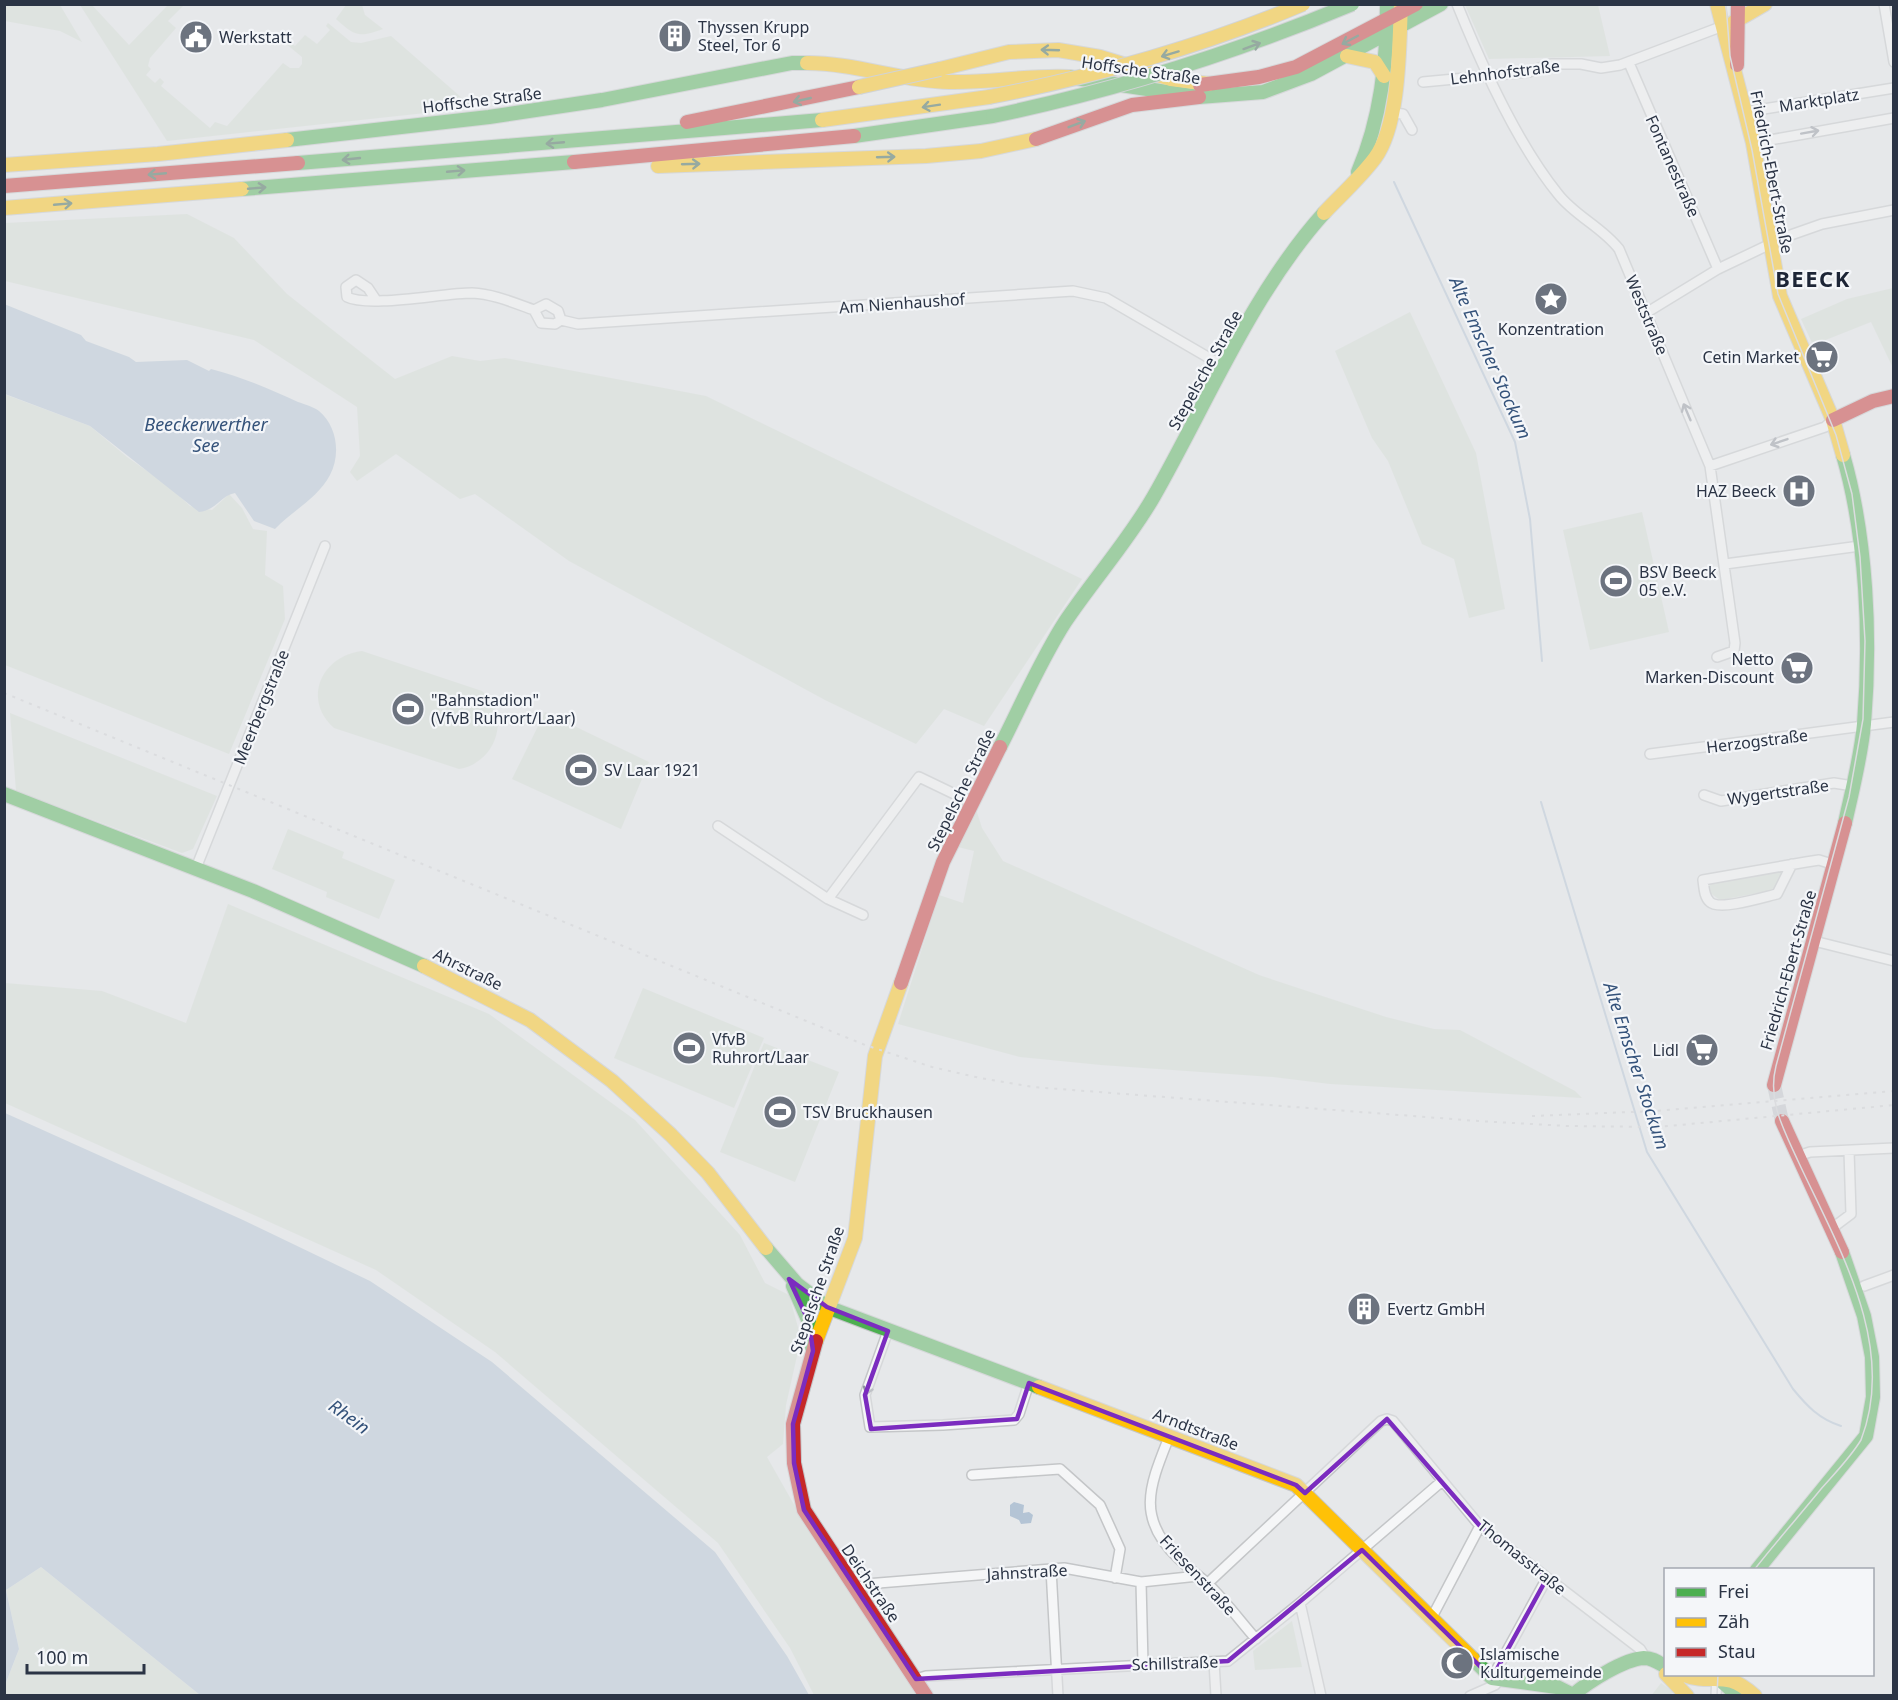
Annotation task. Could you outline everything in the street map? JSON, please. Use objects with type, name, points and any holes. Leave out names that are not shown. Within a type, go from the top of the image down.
[{"type":"main road","points":[[4,186],[833,119],[989,97],[1122,68],[1234,32],[1303,4]]},
{"type":"main road","points":[[4,208],[857,136],[993,116],[1117,89],[1211,61],[1352,4]]},
{"type":"main road","name":"Stepelsche Straße","points":[[1350,187],[1364,157],[1376,119],[1384,76],[1388,26],[1387,4]]},
{"type":"main road","name":"Hoffsche Straße","points":[[4,165],[158,154],[489,117],[602,100],[792,63],[825,63],[889,76],[960,82],[1033,76],[1077,77],[1199,97],[1263,92],[1311,74],[1347,56],[1416,4]]},
{"type":"main road","name":"Hoffsche Straße","points":[[1401,14],[1441,4]]},
{"type":"main road","name":"Friedrich-Ebert-Straße","points":[[1717,4],[1753,143],[1769,246],[1780,296],[1833,420],[1850,478],[1860,546],[1867,668],[1864,726],[1853,786],[1835,865],[1774,1085]]},
{"type":"main road","points":[[1723,26],[1741,10],[1765,4]]},
{"type":"main road","name":"Friedrich-Ebert-Straße","points":[[1737,79],[1741,10]]},
{"type":"main road","name":"Stepelsche Straße","points":[[798,1485],[794,1463],[793,1424],[827,1307],[855,1238],[874,1056],[944,862],[971,802],[1064,624],[1147,507],[1223,366],[1303,237],[1376,157],[1391,112],[1401,14]]},
{"type":"main road","name":"Hoffsche Straße","points":[[960,82],[1052,66],[1170,84],[1209,84],[1259,78],[1296,67],[1388,26]]},
{"type":"main road","points":[[613,138],[860,87],[1009,52],[1058,50],[1100,57],[1171,78],[1209,84]]},
{"type":"main road","points":[[1347,56],[1375,62],[1384,76]]},
{"type":"main road","points":[[1259,78],[1263,92]]},
{"type":"main road","points":[[592,160],[627,167],[955,154],[1033,140],[1132,105],[1199,97]]},
{"type":"main road","points":[[1833,420],[1873,401],[1893,396]]},
{"type":"main road","name":"Ahrstraße","points":[[4,794],[343,928],[507,1006],[568,1046],[631,1096],[724,1192],[789,1279],[827,1307]]},
{"type":"main road","points":[[1758,1568],[1852,1456],[1873,1421],[1882,1385],[1883,1360],[1878,1329],[1864,1286],[1782,1120]]},
{"type":"main road","points":[[789,1279],[809,1322],[813,1351]]},
{"type":"main road","name":"Arndtstraße","points":[[827,1307],[1296,1485],[1496,1679]]},
{"type":"main road","name":"Deichstraße","points":[[798,1485],[804,1510],[817,1533],[926,1695]]},
{"type":"main road","points":[[1496,1679],[1557,1687],[1573,1695],[1581,1686],[1645,1657],[1664,1669]]},
{"type":"main road","points":[[1670,1676],[1687,1695]]},
{"type":"main road","points":[[1686,1676],[1699,1681],[1717,1676],[1735,1679],[1755,1695]]},
{"type":"main road","points":[[1717,1676],[1738,1695]]},
{"type":"street","name":"Weststraße","points":[[1457,4],[1489,75],[1495,94],[1558,196],[1611,239],[1619,249],[1710,466],[1736,643],[1734,651],[1717,657]]},
{"type":"street","points":[[1884,4],[1893,62]]},
{"type":"street","name":"Lehnhofstraße","points":[[1423,82],[1529,72],[1551,64],[1581,64],[1601,68],[1629,63],[1723,26]]},
{"type":"street","name":"Fontanestraße","points":[[1629,63],[1718,268]]},
{"type":"street","name":"Marktplatz","points":[[1745,112],[1893,88]]},
{"type":"street","points":[[1391,112],[1403,114],[1412,130]]},
{"type":"street","name":"Marktplatz","points":[[1753,143],[1893,118]]},
{"type":"street","points":[[1646,313],[1718,268],[1769,246],[1822,224],[1893,210]]},
{"type":"street","name":"Am Nienhaushof","points":[[376,300],[473,293],[494,296],[534,310],[541,323],[555,324],[561,320],[578,324],[1072,291],[1106,298],[1223,366]]},
{"type":"street","name":"Am Nienhaushof","points":[[534,310],[540,305],[553,306],[558,311],[561,320]]},
{"type":"street","points":[[1710,466],[1825,427],[1833,420]]},
{"type":"street","name":"Meerbergstraße","points":[[196,868],[325,546]]},
{"type":"street","points":[[1725,564],[1860,546]]},
{"type":"street","name":"Herzogstraße","points":[[1650,754],[1893,722]]},
{"type":"street","points":[[828,899],[919,777],[971,802]]},
{"type":"street","name":"Wygertstraße","points":[[1704,795],[1721,801],[1834,783],[1853,786]]},
{"type":"street","points":[[718,826],[828,899],[863,915]]},
{"type":"street","name":"Friedrich-Ebert-Straße","points":[[1792,864],[1777,894],[1721,906],[1709,902],[1706,897],[1703,879],[1792,864],[1819,860],[1835,865]]},
{"type":"street","points":[[1814,941],[1893,961]]},
{"type":"street","points":[[1798,1156],[1810,1152],[1893,1148]]},
{"type":"street","points":[[1835,1226],[1851,1214],[1849,1151]]},
{"type":"street","points":[[1864,1286],[1893,1275]]},
{"type":"street","points":[[888,1330],[865,1395],[870,1427],[898,1428],[1014,1420],[1019,1414],[1029,1383]]},
{"type":"street","name":"Thomasstraße","points":[[1305,1493],[1381,1421],[1387,1419],[1393,1421],[1441,1482],[1480,1526],[1640,1649],[1645,1657]]},
{"type":"street","name":"Friesenstraße","points":[[1169,1437],[1151,1484],[1151,1520],[1161,1540],[1208,1583],[1256,1639]]},
{"type":"street","points":[[972,1475],[1060,1469],[1100,1504],[1120,1549],[1115,1578]]},
{"type":"street","name":"Schillstraße","points":[[916,1679],[926,1676],[1057,1668],[1228,1661],[1300,1603],[1441,1482]]},
{"type":"street","points":[[1208,1583],[1305,1493]]},
{"type":"street","points":[[1431,1618],[1480,1526]]},
{"type":"street","name":"Jahnstraße","points":[[855,1590],[866,1584],[1064,1568],[1141,1582],[1198,1576]]},
{"type":"street","points":[[1052,1569],[1058,1695]]},
{"type":"street","points":[[1470,1695],[1495,1685],[1547,1578]]},
{"type":"street","points":[[1141,1582],[1143,1664]]},
{"type":"street","points":[[1300,1603],[1321,1695]]},
{"type":"street","points":[[1214,1662],[1216,1695]]},
{"type":"street","points":[[1716,1695],[1717,1676]]},
{"type":"highlighted area","points":[[789,1279],[827,1307],[888,1331],[865,1395],[871,1429],[1017,1419],[1029,1383],[1296,1485],[1305,1493],[1387,1419],[1480,1526],[1547,1578],[1492,1678],[1362,1550],[1228,1661],[916,1679],[804,1510],[794,1463],[793,1424],[813,1351],[809,1322]]},
{"type":"shaded area","points":[[4,5],[60,5],[82,42],[60,31],[5,21]]},
{"type":"shaded area","points":[[80,5],[92,5],[129,45],[168,5],[184,5],[168,21],[176,28],[150,58],[148,66],[151,69],[146,75],[155,83],[160,78],[164,82],[161,86],[210,128],[215,122],[227,126],[283,63],[290,68],[299,68],[302,64],[302,57],[285,43],[287,40],[295,46],[305,35],[317,44],[330,30],[326,26],[328,23],[351,42],[361,43],[391,36],[462,98],[472,104],[472,108],[167,141]]},
{"type":"shaded area","points":[[346,5],[362,5],[365,15],[383,29],[368,34],[357,34],[348,29],[336,19]]},
{"type":"shaded area","points":[[1465,5],[1598,5],[1610,56],[1489,59]]},
{"type":"shaded area","points":[[187,214],[234,238],[287,294],[395,379],[452,356],[480,361],[505,358],[706,396],[1082,579],[984,726],[944,709],[916,744],[825,700],[569,561],[475,494],[460,499],[396,454],[357,481],[350,472],[360,456],[357,407],[254,340],[5,281],[5,223]]},
{"type":"shaded area","points":[[1893,288],[1893,368],[1871,322],[1813,345],[1801,319],[1847,299]]},
{"type":"shaded area","points":[[1410,312],[1476,453],[1505,609],[1469,618],[1454,559],[1422,544],[1388,461],[1372,438],[1335,351]]},
{"type":"shaded area","points":[[4,394],[90,426],[127,457],[170,487],[190,506],[212,510],[229,494],[242,508],[253,529],[267,531],[265,575],[283,586],[285,619],[229,754],[5,665]]},
{"type":"shaded area","name":"BSV Beeck 05 e.V.","points":[[1642,512],[1669,632],[1590,650],[1563,530]]},
{"type":"shaded area","name":"\"Bahnstadion\" (VfvB Ruhrort/Laar)","points":[[362,651],[482,691],[491,701],[498,725],[496,737],[482,758],[472,765],[459,769],[334,728],[324,717],[319,705],[318,693],[321,681],[336,661]]},
{"type":"shaded area","name":"SV Laar 1921","points":[[545,712],[649,762],[621,829],[512,779]]},
{"type":"shaded area","points":[[10,713],[217,796],[193,849],[182,853],[16,791]]},
{"type":"shaded area","points":[[976,809],[982,828],[1003,861],[1259,975],[1386,1017],[1434,1029],[1460,1030],[1575,1091],[1582,1098],[1330,1084],[1273,1077],[1020,1057],[898,1024],[939,895],[963,903],[974,851],[958,847]]},
{"type":"shaded area","points":[[288,829],[344,852],[342,858],[395,880],[379,919],[326,897],[327,892],[272,869]]},
{"type":"shaded area","points":[[1786,868],[1770,891],[1720,900],[1710,893],[1709,883]]},
{"type":"shaded area","points":[[228,904],[489,1014],[635,1120],[740,1235],[765,1283],[789,1295],[801,1338],[786,1405],[783,1444],[767,1457],[805,1524],[917,1695],[814,1695],[790,1648],[718,1543],[495,1352],[376,1270],[5,1103],[5,983],[102,991],[186,1023]]},
{"type":"shaded area","name":"VfvB Ruhrort/Laar","points":[[643,988],[764,1038],[734,1108],[614,1058]]},
{"type":"shaded area","name":"TSV Bruckhausen","points":[[764,1043],[839,1072],[795,1182],[720,1152]]},
{"type":"shaded area","points":[[41,1567],[200,1695],[5,1696],[5,1685],[19,1649],[6,1590]]},
{"type":"shaded area","points":[[1292,1621],[1302,1667],[1255,1670],[1253,1651]]},
{"type":"shaded area","points":[[1661,1683],[1674,1692],[1669,1695],[1651,1696]]},
{"type":"water","name":"Beeckerwerther See","points":[[4,304],[81,335],[86,341],[129,357],[136,362],[187,360],[209,371],[211,369],[245,380],[314,408],[325,417],[333,432],[336,449],[330,475],[312,498],[275,529],[254,521],[235,493],[210,509],[199,512],[90,426],[5,394]]},
{"type":"water","name":"Rhein","points":[[5,1113],[243,1220],[370,1281],[492,1362],[715,1552],[787,1656],[809,1695],[200,1695],[41,1567],[6,1590],[19,1649],[5,1685]]},
{"type":"water","points":[[1014,1502],[1024,1505],[1023,1513],[1029,1512],[1033,1515],[1031,1523],[1021,1524],[1019,1520],[1010,1516],[1010,1505]]},
{"type":"waterway","name":"Alte Emscher Stockum","points":[[1394,182],[1515,442],[1530,519],[1542,661]]},
{"type":"waterway","name":"Alte Emscher Stockum","points":[[1541,802],[1647,1152],[1793,1389],[1814,1411],[1826,1420],[1841,1426]]},
{"type":"tunnel","points":[[1774,1085],[1782,1121]]},
{"type":"tram line","points":[[1726,4],[1730,56],[1752,150],[1778,294],[1836,435],[1852,494],[1860,557],[1865,641],[1863,719],[1849,797],[1776,1066],[1774,1091],[1778,1115],[1830,1227],[1858,1296],[1868,1332],[1872,1368],[1871,1404],[1857,1447],[1756,1568]]},
{"type":"tram line","points":[[1717,1696],[1718,1676]]},
{"type":"railway","points":[[4,693],[865,1045],[932,1067],[980,1078],[1033,1087],[1568,1126],[1658,1127],[1894,1105]]},
{"type":"railway","points":[[1532,1116],[1656,1111],[1894,1091]]},
{"type":"traffic: fast","points":[[993,116],[1039,106],[1175,69],[1264,39],[1352,4]]},
{"type":"traffic: fast","points":[[1358,172],[1372,131],[1381,90],[1386,47],[1387,4]]},
{"type":"traffic: fast","points":[[1069,77],[1199,97],[1263,92],[1311,74],[1441,4]]},
{"type":"traffic: fast","points":[[287,140],[489,117],[602,100],[792,63],[807,63]]},
{"type":"traffic: fast","points":[[854,136],[993,116]]},
{"type":"traffic: fast","points":[[298,163],[822,120]]},
{"type":"traffic: fast","points":[[242,189],[574,162]]},
{"type":"traffic: fast","points":[[1000,747],[1039,668],[1065,622],[1144,512],[1253,313],[1298,244],[1324,213]]},
{"type":"traffic: fast","points":[[1843,455],[1851,487],[1862,554],[1867,623],[1863,736],[1845,823]]},
{"type":"traffic: fast","points":[[4,794],[253,891],[424,966]]},
{"type":"traffic: fast","points":[[766,1248],[797,1284],[827,1307],[1039,1387]]},
{"type":"traffic: fast","points":[[1759,1568],[1866,1436],[1873,1397],[1872,1357],[1864,1316],[1842,1252]]},
{"type":"traffic: fast","points":[[793,1286],[809,1322],[812,1347]]},
{"type":"traffic: fast","points":[[1473,1659],[1492,1678],[1557,1687],[1573,1695],[1607,1672],[1636,1659],[1650,1659],[1664,1666]]},
{"type":"traffic: fast","points":[[1717,1677],[1738,1696]]},
{"type":"traffic: slow","points":[[989,97],[1069,80],[1148,59],[1226,34],[1303,4]]},
{"type":"traffic: slow","points":[[1324,213],[1375,158],[1383,143],[1394,105],[1397,84],[1401,4]]},
{"type":"traffic: slow","points":[[1717,4],[1753,143],[1780,296],[1833,420],[1843,455]]},
{"type":"traffic: slow","points":[[1734,22],[1765,4]]},
{"type":"traffic: slow","points":[[940,69],[1009,52],[1058,50],[1100,57],[1171,79],[1209,84]]},
{"type":"traffic: slow","points":[[1347,56],[1375,62],[1384,76]]},
{"type":"traffic: slow","points":[[807,63],[843,66],[913,79],[949,82],[1069,77]]},
{"type":"traffic: slow","points":[[859,87],[940,69]]},
{"type":"traffic: slow","points":[[822,120],[989,97]]},
{"type":"traffic: slow","points":[[658,166],[926,156],[981,151],[1036,139]]},
{"type":"traffic: slow","points":[[4,165],[158,154],[287,140]]},
{"type":"traffic: slow","points":[[4,208],[242,189]]},
{"type":"traffic: slow","points":[[424,966],[530,1020],[612,1081],[671,1135],[708,1173],[766,1248]]},
{"type":"traffic: slow","points":[[816,1341],[855,1238],[875,1056],[901,983]]},
{"type":"traffic: slow","points":[[1039,1387],[1296,1485],[1473,1659]]},
{"type":"traffic: slow","points":[[1668,1676],[1687,1696]]},
{"type":"traffic: slow","points":[[1689,1676],[1735,1682],[1755,1696]]},
{"type":"traffic: jam","points":[[1200,85],[1259,77],[1296,67],[1416,4]]},
{"type":"traffic: jam","points":[[1737,65],[1738,4]]},
{"type":"traffic: jam","points":[[687,122],[859,87]]},
{"type":"traffic: jam","points":[[1036,139],[1132,105],[1199,97]]},
{"type":"traffic: jam","points":[[574,162],[854,136]]},
{"type":"traffic: jam","points":[[4,186],[298,163]]},
{"type":"traffic: jam","points":[[1833,420],[1873,401],[1894,396]]},
{"type":"traffic: jam","points":[[901,983],[943,862],[1000,747]]},
{"type":"traffic: jam","points":[[1774,1085],[1845,823]]},
{"type":"traffic: jam","points":[[1782,1121],[1842,1252]]},
{"type":"traffic: jam","points":[[816,1341],[793,1424],[794,1463],[804,1510],[926,1696]]},
{"type":"place","name":"Thyssen Krupp Steel, Tor 6","points":[[675,36]]},
{"type":"place","name":"Werkstatt","points":[[196,37]]},
{"type":"place","name":"Konzentration","points":[[1551,299]]},
{"type":"place","name":"Cetin Market","points":[[1822,357]]},
{"type":"place","name":"HAZ Beeck","points":[[1799,491]]},
{"type":"place","name":"BSV Beeck 05 e.V.","points":[[1616,581]]},
{"type":"place","name":"Netto Marken-Discount","points":[[1797,668]]},
{"type":"place","name":"\"Bahnstadion\" (VfvB Ruhrort/Laar)","points":[[408,709]]},
{"type":"place","name":"SV Laar 1921","points":[[581,770]]},
{"type":"place","name":"VfvB Ruhrort/Laar","points":[[689,1048]]},
{"type":"place","name":"Lidl","points":[[1702,1050]]},
{"type":"place","name":"TSV Bruckhausen","points":[[780,1112]]},
{"type":"place","name":"Evertz GmbH","points":[[1364,1309]]},
{"type":"place","name":"Islamische Kulturgemeinde","points":[[1457,1663]]},
{"type":"district","name":"BEECK","points":[[1813,279]]}]
